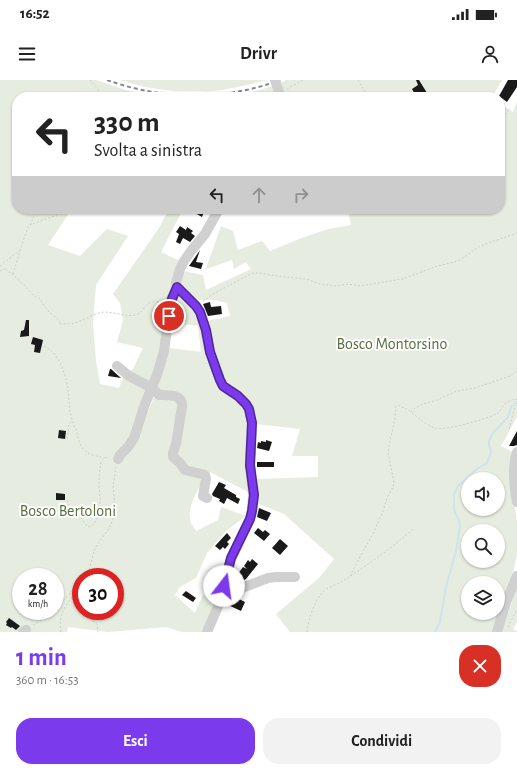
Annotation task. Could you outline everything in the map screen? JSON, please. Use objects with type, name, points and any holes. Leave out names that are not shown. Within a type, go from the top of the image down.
[{"type":"street","points":[[275,80],[278,92]]},
{"type":"street","points":[[119,457],[134,438],[145,404],[158,375],[164,351],[170,307],[177,287],[176,283],[180,269],[191,250],[205,234],[216,214]]},
{"type":"street","points":[[177,287],[200,312],[206,330],[210,352],[220,380],[223,386],[241,398],[249,409],[252,423],[250,465],[254,495],[252,511],[250,519],[231,558],[225,579],[223,595],[207,632]]},
{"type":"street","points":[[117,366],[129,376],[152,388],[160,395],[172,395],[181,400],[182,402],[173,457],[185,470],[205,474],[206,479],[203,496],[207,498]]},
{"type":"street","points":[[517,452],[514,465],[517,502]]},
{"type":"street","points":[[497,632],[509,594],[517,576]]},
{"type":"street","points":[[223,595],[268,578],[295,577]]},
{"type":"path","points":[[90,80],[100,92]]},
{"type":"path","points":[[283,92],[303,80]]},
{"type":"path","points":[[358,80],[365,92]]},
{"type":"path","points":[[505,114],[510,108]]},
{"type":"path","points":[[13,275],[35,214]]},
{"type":"path","points":[[30,225],[58,214]]},
{"type":"path","points":[[196,306],[215,293],[253,273],[306,279],[328,286],[348,284],[360,286],[402,279],[460,260],[480,246],[517,233]]},
{"type":"path","points":[[0,266],[21,250]]},
{"type":"path","points":[[0,270],[2,271],[5,268],[8,272],[10,272],[33,295],[40,299],[47,310],[60,320],[60,324],[75,323],[103,312],[130,316],[140,314],[149,303],[172,299]]},
{"type":"path","points":[[44,346],[51,349],[66,378],[70,413],[83,450],[89,454],[104,458],[119,457],[114,476],[114,516],[110,527],[95,548],[90,568]]},
{"type":"path","points":[[411,412],[423,404],[437,400],[457,391],[475,388],[510,376],[517,369]]},
{"type":"path","points":[[350,576],[374,532],[387,498],[393,487],[394,483],[388,453],[396,406],[398,405],[411,412],[430,426],[443,429],[484,419],[496,414],[501,410],[504,404],[515,399],[517,401]]},
{"type":"path","points":[[509,429],[512,423],[514,409],[517,405]]},
{"type":"path","points":[[67,439],[69,424],[72,419]]},
{"type":"path","points":[[67,500],[69,509],[78,514],[87,526],[90,527],[93,525],[100,506],[100,461],[104,458]]},
{"type":"path","points":[[307,632],[318,598],[324,591],[350,576],[394,546],[413,529]]},
{"type":"path","points":[[64,600],[72,591]]},
{"type":"path","points":[[61,632],[61,614],[72,598]]},
{"type":"path","points":[[507,628],[517,610]]},
{"type":"path","points":[[24,631],[41,620]]},
{"type":"path","points":[[92,620],[97,624],[98,632]]},
{"type":"green space","name":"Bosco Bertoloni","points":[[0,80],[96,80],[136,92],[12,92],[12,214],[68,214],[48,245],[80,256],[107,229],[128,236],[96,285],[93,324],[96,361],[100,384],[119,388],[124,376],[133,369],[143,348],[117,342],[123,320],[120,303],[113,294],[159,228],[166,214],[180,214],[161,252],[180,261],[167,302],[161,350],[136,441],[156,392],[170,348],[201,352],[198,326],[173,323],[175,298],[179,295],[194,309],[207,354],[242,406],[249,424],[250,493],[210,472],[199,488],[191,508],[190,520],[196,531],[218,520],[221,507],[246,516],[227,530],[207,553],[196,578],[180,587],[175,595],[195,613],[203,595],[217,600],[202,632],[182,632],[166,627],[108,632],[68,627],[67,632],[0,632]]},
{"type":"green space","points":[[120,80],[266,80],[221,90],[176,91],[157,89]]},
{"type":"green space","points":[[286,80],[502,80],[495,92],[283,92],[281,83]]},
{"type":"green space","points":[[273,86],[275,92],[252,92]]},
{"type":"green space","name":"Bosco Montorsino","points":[[517,102],[517,417],[501,446],[513,452],[511,478],[517,522],[517,555],[511,581],[505,595],[505,576],[461,576],[461,620],[496,620],[493,632],[290,632],[276,614],[319,578],[334,559],[284,514],[257,503],[255,479],[318,477],[318,456],[292,456],[300,429],[256,424],[253,410],[249,401],[225,380],[216,359],[212,344],[207,321],[230,316],[227,303],[215,300],[193,299],[183,289],[181,282],[183,271],[203,275],[206,290],[251,269],[246,262],[234,269],[232,260],[206,269],[221,226],[233,231],[238,250],[262,241],[270,251],[328,229],[351,225],[349,214],[505,214],[505,106],[513,112]]},
{"type":"green space","points":[[517,588],[517,622],[513,629],[517,632],[501,632]]},
{"type":"building","points":[[416,80],[419,80],[426,92],[414,92],[412,89],[418,85]]},
{"type":"building","points":[[508,80],[517,80],[517,87],[507,102],[505,100],[505,92],[501,92]]},
{"type":"building","points":[[180,226],[186,230],[187,227],[193,231],[191,233],[195,236],[190,242],[183,238],[180,244],[176,242],[179,234],[176,232]]},
{"type":"building","points":[[200,250],[196,262],[203,263],[201,269],[189,266]]},
{"type":"building","points":[[210,302],[211,307],[221,306],[222,314],[208,316],[203,304]]},
{"type":"building","points":[[26,320],[29,320],[29,336],[20,337],[21,331],[24,330]]},
{"type":"building","points":[[33,337],[43,340],[40,353],[34,352],[35,345],[31,344]]},
{"type":"building","points":[[111,369],[121,378],[108,376]]},
{"type":"building","points":[[59,430],[66,431],[65,439],[58,438]]},
{"type":"building","points":[[517,431],[517,445],[509,446]]},
{"type":"building","points":[[266,440],[272,442],[269,451],[257,448],[258,442],[266,442]]},
{"type":"building","points":[[257,462],[274,462],[274,467],[257,467]]},
{"type":"building","points":[[219,482],[226,485],[224,488],[240,499],[238,504],[227,498],[224,504],[219,501],[220,499],[213,496],[212,494]]},
{"type":"building","points":[[56,493],[65,494],[65,500],[56,500]]},
{"type":"building","points":[[259,508],[271,513],[267,521],[257,517]]},
{"type":"building","points":[[258,528],[263,532],[265,530],[270,534],[264,541],[254,533]]},
{"type":"building","points":[[227,533],[231,538],[227,542],[229,544],[225,549],[223,547],[220,550],[215,546]]},
{"type":"building","points":[[280,539],[288,546],[280,555],[272,548]]},
{"type":"building","points":[[252,559],[258,564],[244,580],[237,575],[243,567],[247,569],[244,566],[248,560],[250,562]]},
{"type":"building","points":[[186,591],[196,598],[193,602],[182,595]]},
{"type":"building","points":[[235,597],[245,602],[241,611],[226,604],[228,600],[233,600]]},
{"type":"building","points":[[9,618],[20,626],[16,630],[6,625]]},
{"type":"waterway","points":[[435,632],[440,621],[446,587],[456,551],[460,526],[454,510],[454,494],[458,486],[478,468],[487,463],[491,452],[489,441],[493,433],[508,417],[511,407],[517,402]]},
{"type":"railway","points":[[107,80],[128,87],[157,92]]},
{"type":"railway","points":[[238,92],[280,80]]},
{"type":"route","points":[[169,316],[172,299],[177,287],[200,312],[206,330],[211,356],[223,386],[241,398],[251,414],[252,437],[250,465],[254,495],[252,511],[250,519],[231,558],[224,586]]}]
